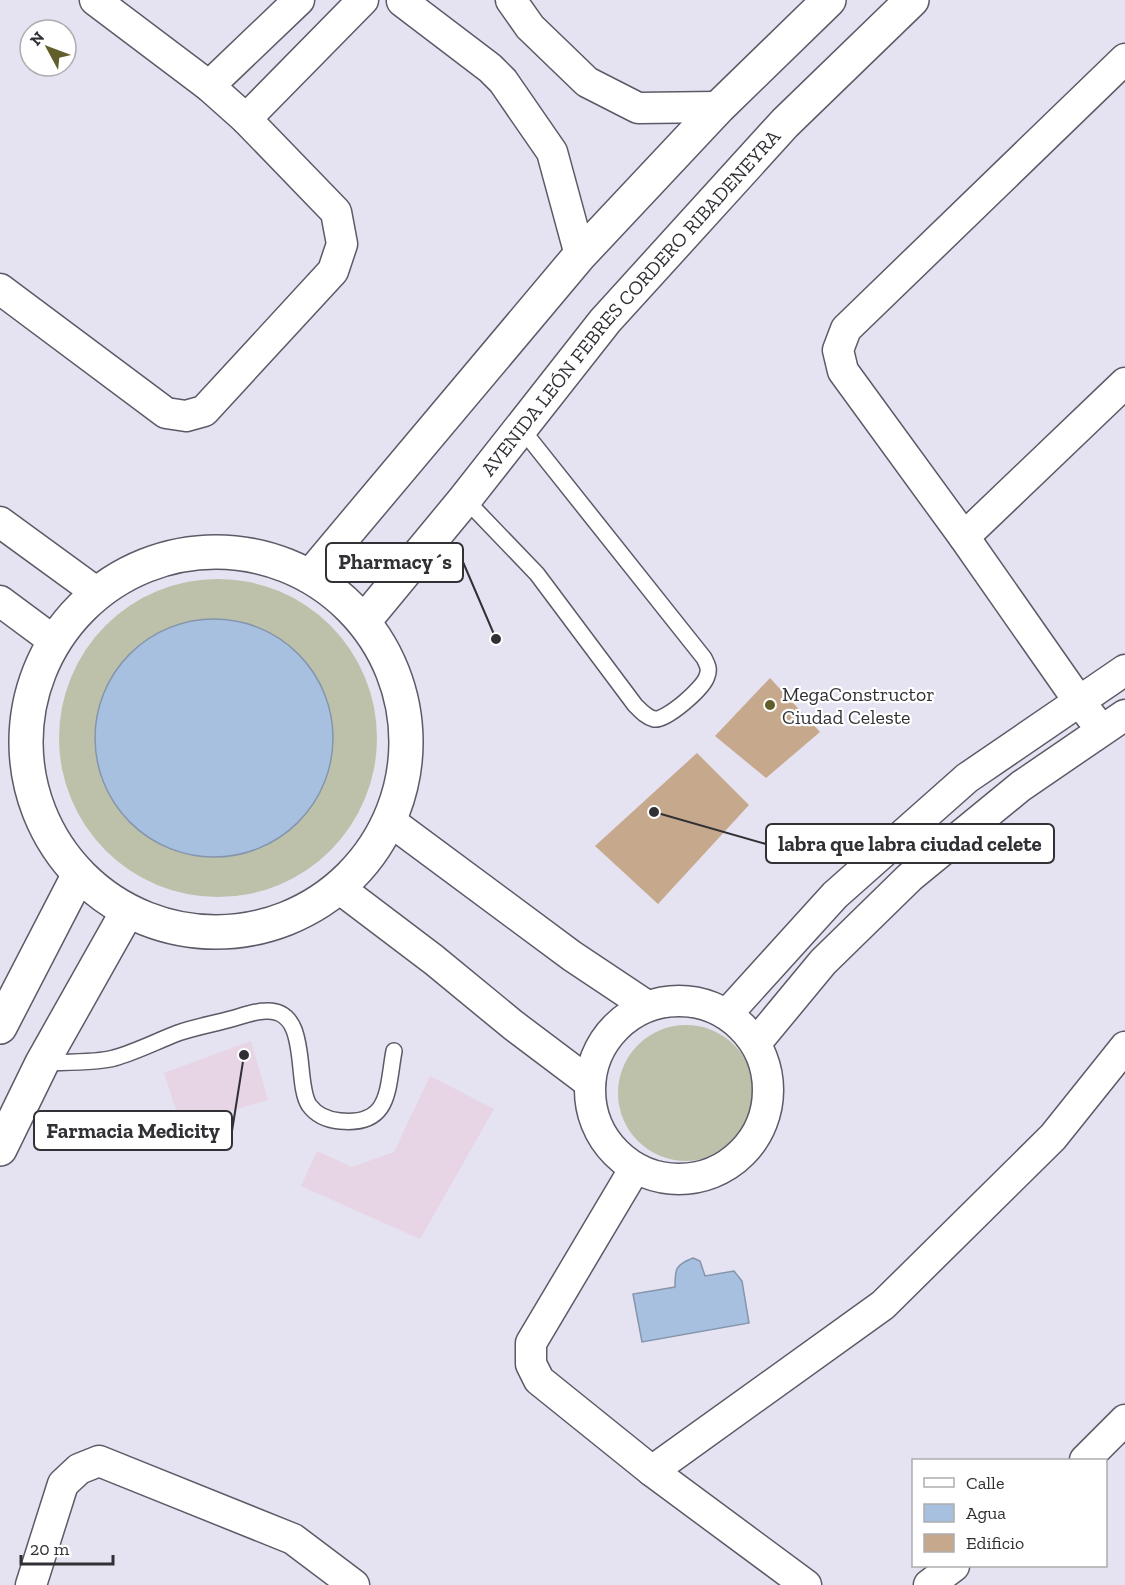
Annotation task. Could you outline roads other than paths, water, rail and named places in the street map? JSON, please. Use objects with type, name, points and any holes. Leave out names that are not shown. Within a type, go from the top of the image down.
[{"type":"street","points":[[0,290],[166,413],[186,416],[204,411],[333,271],[342,244],[336,212],[246,119],[209,86],[95,0]]},
{"type":"street","points":[[209,86],[299,0]]},
{"type":"street","points":[[246,119],[363,0]]},
{"type":"street","points":[[395,0],[490,68],[509,90],[552,152],[580,255]]},
{"type":"street","points":[[511,0],[530,27],[587,82],[638,108],[720,107]]},
{"type":"street","points":[[312,574],[580,255],[720,107],[829,0]]},
{"type":"street","name":"AVENIDA LEÓN FEBRES CORDERO RIBADENEYRA","points":[[366,620],[605,321],[777,132],[912,0]]},
{"type":"street","points":[[756,1043],[823,962],[910,877],[1021,786],[1113,722],[1078,700],[843,371],[838,350],[846,330],[1125,59]]},
{"type":"street","points":[[963,537],[1125,383]]},
{"type":"street","points":[[0,522],[96,592]]},
{"type":"street","points":[[239,551],[312,574],[366,620],[399,682],[408,753],[390,821],[339,888],[273,925],[199,933],[127,912],[78,876],[42,824],[25,763],[29,699],[54,641],[96,592],[164,558],[239,551]]},
{"type":"street","points":[[0,601],[54,641]]},
{"type":"street","points":[[728,1013],[835,895],[967,778],[1125,670]]},
{"type":"street","points":[[390,821],[572,956],[647,1006]]},
{"type":"street","points":[[0,1027],[78,876]]},
{"type":"street","points":[[339,888],[590,1083]]},
{"type":"street","points":[[0,1149],[42,1063],[127,912]]},
{"type":"street","points":[[688,1000],[728,1013],[756,1043],[768,1074],[767,1107],[755,1139],[731,1163],[700,1177],[667,1179],[635,1168],[609,1146],[594,1117],[590,1083],[599,1051],[619,1023],[647,1006],[688,1000]]},
{"type":"street","points":[[652,1470],[883,1305],[1053,1137],[1125,1047]]},
{"type":"street","points":[[635,1168],[531,1343],[531,1364],[539,1380],[652,1470],[806,1585]]},
{"type":"street","points":[[1086,1459],[1125,1420]]},
{"type":"street","points":[[31,1585],[63,1484],[79,1469],[99,1461],[293,1539],[342,1581]]},
{"type":"street","points":[[929,1585],[953,1567]]},
{"type":"lane","points":[[465,499],[537,574],[635,705],[645,715],[656,719],[663,718],[700,689],[707,676],[708,668],[704,658],[521,428]]},
{"type":"lane","points":[[42,1063],[112,1059],[180,1032],[266,1011],[276,1012],[289,1020],[294,1030],[300,1052],[304,1095],[310,1106],[317,1114],[329,1120],[346,1122],[369,1120],[380,1111],[385,1099],[394,1051]]},
{"type":"water","points":[[214,619],[237,621],[259,628],[280,639],[298,654],[313,672],[324,693],[331,715],[333,738],[331,761],[324,783],[313,804],[298,822],[280,837],[259,848],[237,855],[214,857],[191,855],[169,848],[148,837],[130,822],[115,804],[104,783],[97,761],[95,738],[97,715],[104,693],[115,672],[130,654],[148,639],[169,628],[191,621]]},
{"type":"water","points":[[693,1258],[700,1261],[705,1276],[734,1271],[742,1281],[749,1323],[642,1342],[633,1294],[675,1287],[677,1268]]},
{"type":"place","name":"Pharmacy´s","points":[[496,639]]},
{"type":"place","name":"MegaConstructor Ciudad Celeste","points":[[770,705]]},
{"type":"place","name":"labra que labra ciudad celete","points":[[654,812]]},
{"type":"place","name":"Farmacia Medicity","points":[[244,1055]]}]
